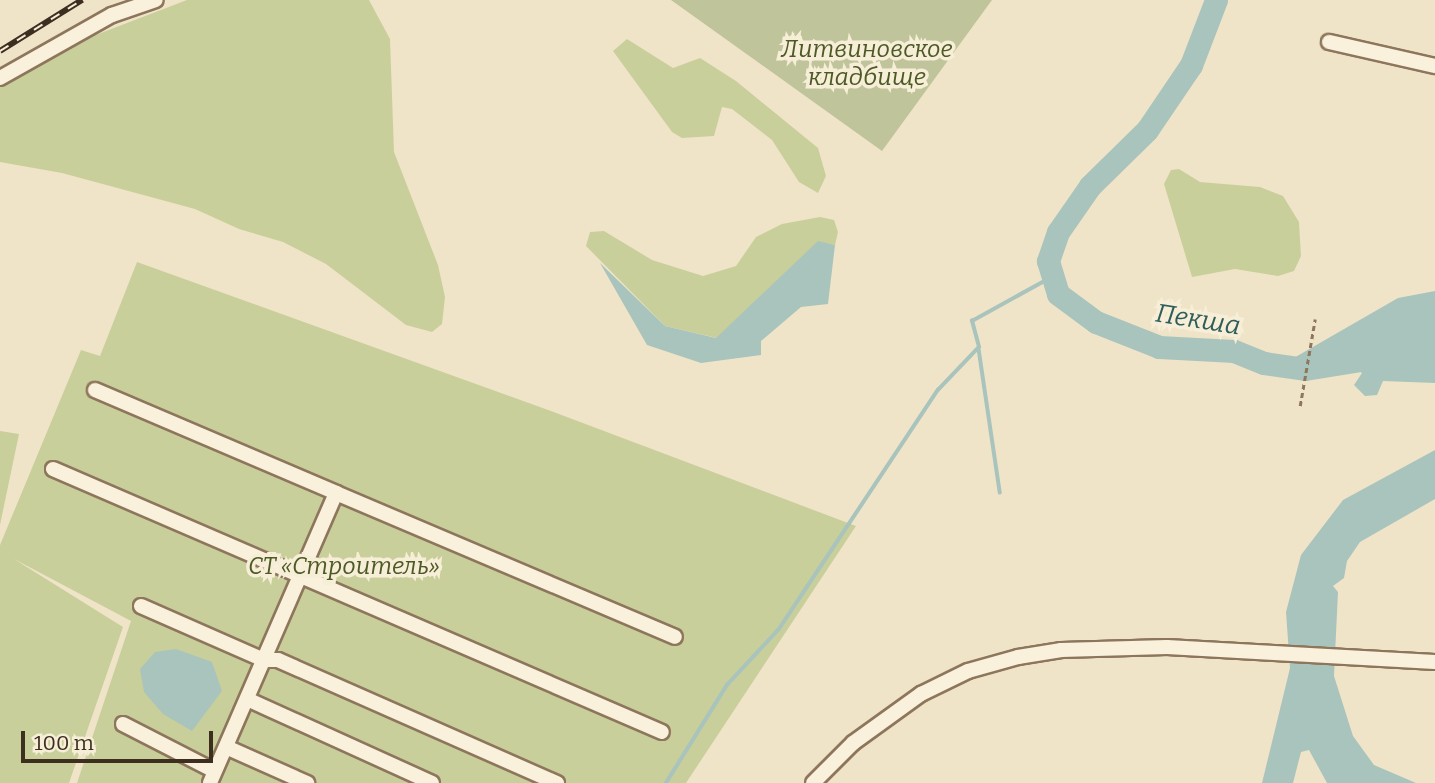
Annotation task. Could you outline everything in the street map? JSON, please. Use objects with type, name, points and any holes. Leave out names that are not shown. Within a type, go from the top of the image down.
[{"type":"street","points":[[0,78],[112,15],[156,0]]},
{"type":"street","points":[[1329,42],[1435,66]]},
{"type":"street","points":[[95,390],[675,637]]},
{"type":"street","points":[[53,469],[301,573],[662,732]]},
{"type":"street","points":[[123,724],[213,777],[336,493]]},
{"type":"street","points":[[141,607],[264,660],[278,660],[557,783]]},
{"type":"street","points":[[813,783],[883,719],[968,671],[1061,650],[1167,648],[1435,662]]},
{"type":"street","points":[[247,699],[432,783]]},
{"type":"street","points":[[226,747],[307,783]]},
{"type":"path","points":[[1300,406],[1315,319]]},
{"type":"green space","points":[[187,0],[369,0],[390,39],[394,152],[438,265],[445,297],[442,324],[432,332],[406,325],[326,264],[283,242],[239,229],[195,209],[62,173],[0,162],[0,82],[59,49]]},
{"type":"green space","name":"Литвиновское кладбище","points":[[671,0],[992,0],[882,151]]},
{"type":"green space","points":[[627,39],[673,68],[700,58],[736,81],[818,148],[826,176],[818,193],[799,182],[772,140],[732,109],[722,107],[714,136],[682,138],[672,132],[613,51]]},
{"type":"green space","points":[[1179,169],[1200,182],[1260,187],[1283,196],[1299,222],[1301,256],[1294,271],[1278,276],[1235,269],[1192,277],[1164,184],[1171,170]]},
{"type":"green space","points":[[820,217],[834,220],[838,232],[835,245],[818,242],[717,338],[665,326],[586,246],[590,232],[604,231],[652,260],[703,276],[736,266],[756,237],[782,224]]},
{"type":"green space","name":"СТ «Строитель»","points":[[137,262],[551,411],[856,526],[686,783],[77,783],[131,621],[14,559],[123,627],[69,783],[0,783],[0,545],[81,350],[100,356]]},
{"type":"green space","points":[[0,431],[19,434],[0,525]]},
{"type":"water","points":[[818,241],[835,245],[828,304],[801,307],[761,341],[761,355],[701,363],[647,345],[600,263],[665,326],[716,338]]},
{"type":"water","points":[[1435,291],[1435,383],[1383,381],[1377,395],[1365,396],[1354,385],[1362,373],[1342,357],[1314,378],[1279,373],[1280,359],[1292,359],[1398,298]]},
{"type":"water","points":[[1435,450],[1435,499],[1360,542],[1347,561],[1344,578],[1333,586],[1338,592],[1334,676],[1353,736],[1374,765],[1416,783],[1327,783],[1309,750],[1301,752],[1293,783],[1262,783],[1290,668],[1286,612],[1301,555],[1343,500]]},
{"type":"water","points":[[176,649],[212,662],[222,691],[192,731],[163,714],[144,692],[140,669],[155,652]]},
{"type":"waterway","name":"Пекша","points":[[1216,0],[1191,65],[1147,130],[1090,186],[1058,232],[1048,261],[1058,294],[1096,322],[1159,347],[1234,351],[1264,363],[1305,369],[1435,348]]},
{"type":"waterway","points":[[666,783],[727,685],[779,629],[938,390],[979,347],[972,321],[1050,278]]},
{"type":"waterway","points":[[979,349],[1000,492]]},
{"type":"railway","points":[[0,51],[82,0]]}]
